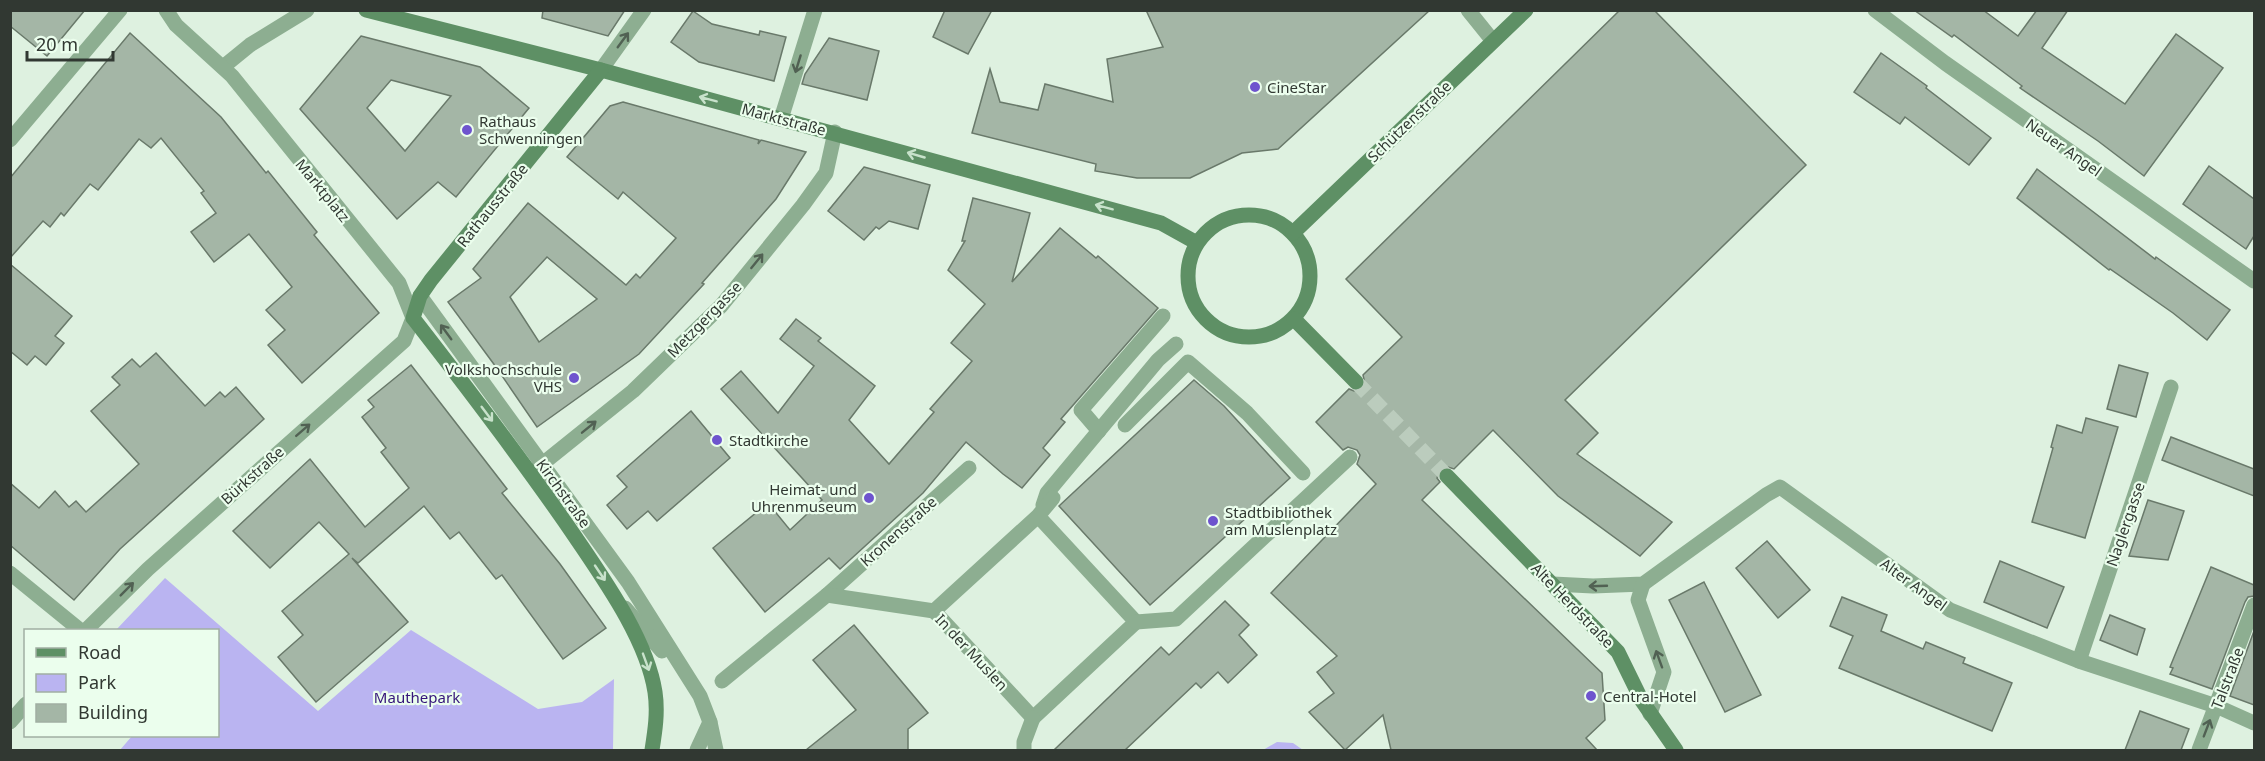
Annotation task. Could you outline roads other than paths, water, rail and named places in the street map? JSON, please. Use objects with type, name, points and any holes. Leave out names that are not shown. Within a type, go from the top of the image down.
[{"type":"main road","name":"Marktstraße","points":[[366,10],[835,132],[1161,222],[1197,243]]},
{"type":"main road","name":"Schützenstraße","points":[[1293,233],[1526,10]]},
{"type":"main road","name":"Rathausstraße","points":[[413,318],[420,296],[430,280],[601,70]]},
{"type":"main road","points":[[1254,215],[1275,220],[1293,233],[1304,248],[1310,266],[1310,285],[1304,303],[1294,319],[1275,332],[1253,338],[1230,336],[1210,325],[1195,308],[1187,287],[1188,264],[1197,243],[1212,226],[1232,217],[1254,215]]},
{"type":"main road","name":"Kirchstraße","points":[[413,318],[537,468],[616,596],[646,659],[655,691],[657,720],[652,750]]},
{"type":"main road","points":[[1294,319],[1356,382]]},
{"type":"main road","name":"Alte Herdstraße","points":[[1447,476],[1618,652],[1642,701],[1676,750]]},
{"type":"street","points":[[10,140],[120,10]]},
{"type":"street","name":"Marktplatz","points":[[166,10],[176,25],[232,76],[399,283],[413,318]]},
{"type":"street","points":[[223,68],[250,45],[307,10]]},
{"type":"street","name":"Rathausstraße","points":[[601,70],[644,10]]},
{"type":"street","points":[[781,118],[815,10]]},
{"type":"street","points":[[1468,10],[1493,40]]},
{"type":"street","name":"Neuer Angel","points":[[1875,10],[1946,63],[2254,281]]},
{"type":"street","name":"Metzgergasse","points":[[537,468],[633,390],[721,306],[826,173],[835,132]]},
{"type":"street","name":"Kirchstraße","points":[[420,296],[537,468],[628,582],[700,696],[710,723]]},
{"type":"street","points":[[1099,431],[1081,410],[1163,316]]},
{"type":"street","name":"Bürkstraße","points":[[87,629],[148,569],[404,340],[413,318]]},
{"type":"street","name":"In der Muslen","points":[[1038,516],[1047,493],[1158,360],[1176,344]]},
{"type":"street","points":[[1125,425],[1188,362],[1246,413],[1303,473]]},
{"type":"street","name":"Naglergasse","points":[[2079,661],[2171,387]]},
{"type":"street","points":[[1024,750],[1024,742],[1033,718],[1136,622],[1176,619],[1350,457]]},
{"type":"street","name":"Kronenstraße","points":[[722,681],[827,595],[969,468]]},
{"type":"street","name":"Alter Angel","points":[[1643,584],[1780,487],[1950,610],[2079,661],[2216,706],[2254,723]]},
{"type":"street","name":"In der Muslen","points":[[1033,718],[934,610],[1038,516],[1053,498]]},
{"type":"street","points":[[1038,516],[1136,622]]},
{"type":"street","points":[[10,573],[79,629]]},
{"type":"street","points":[[1553,584],[1593,586],[1643,584],[1638,600],[1664,672],[1650,714]]},
{"type":"street","points":[[827,595],[934,610]]},
{"type":"street","name":"Kirchstraße","points":[[616,596],[700,696]]},
{"type":"street","name":"Talstraße","points":[[2199,750],[2254,604]]},
{"type":"street","points":[[10,722],[24,706]]},
{"type":"street","points":[[697,750],[710,723]]},
{"type":"street","points":[[710,723],[716,750]]},
{"type":"tunnel","points":[[1356,382],[1447,476]]},
{"type":"place","name":"CineStar","points":[[1255,87]]},
{"type":"place","name":"Rathaus Schwenningen","points":[[467,130]]},
{"type":"place","name":"Volkshochschule VHS","points":[[574,378]]},
{"type":"place","name":"Stadtkirche","points":[[717,440]]},
{"type":"place","name":"Heimat- und Uhrenmuseum","points":[[869,498]]},
{"type":"place","name":"Stadtbibliothek am Muslenplatz","points":[[1213,521]]},
{"type":"place","name":"Central-Hotel","points":[[1591,696]]},
{"type":"park label","name":"Mauthepark","points":[[417,697]]}]
